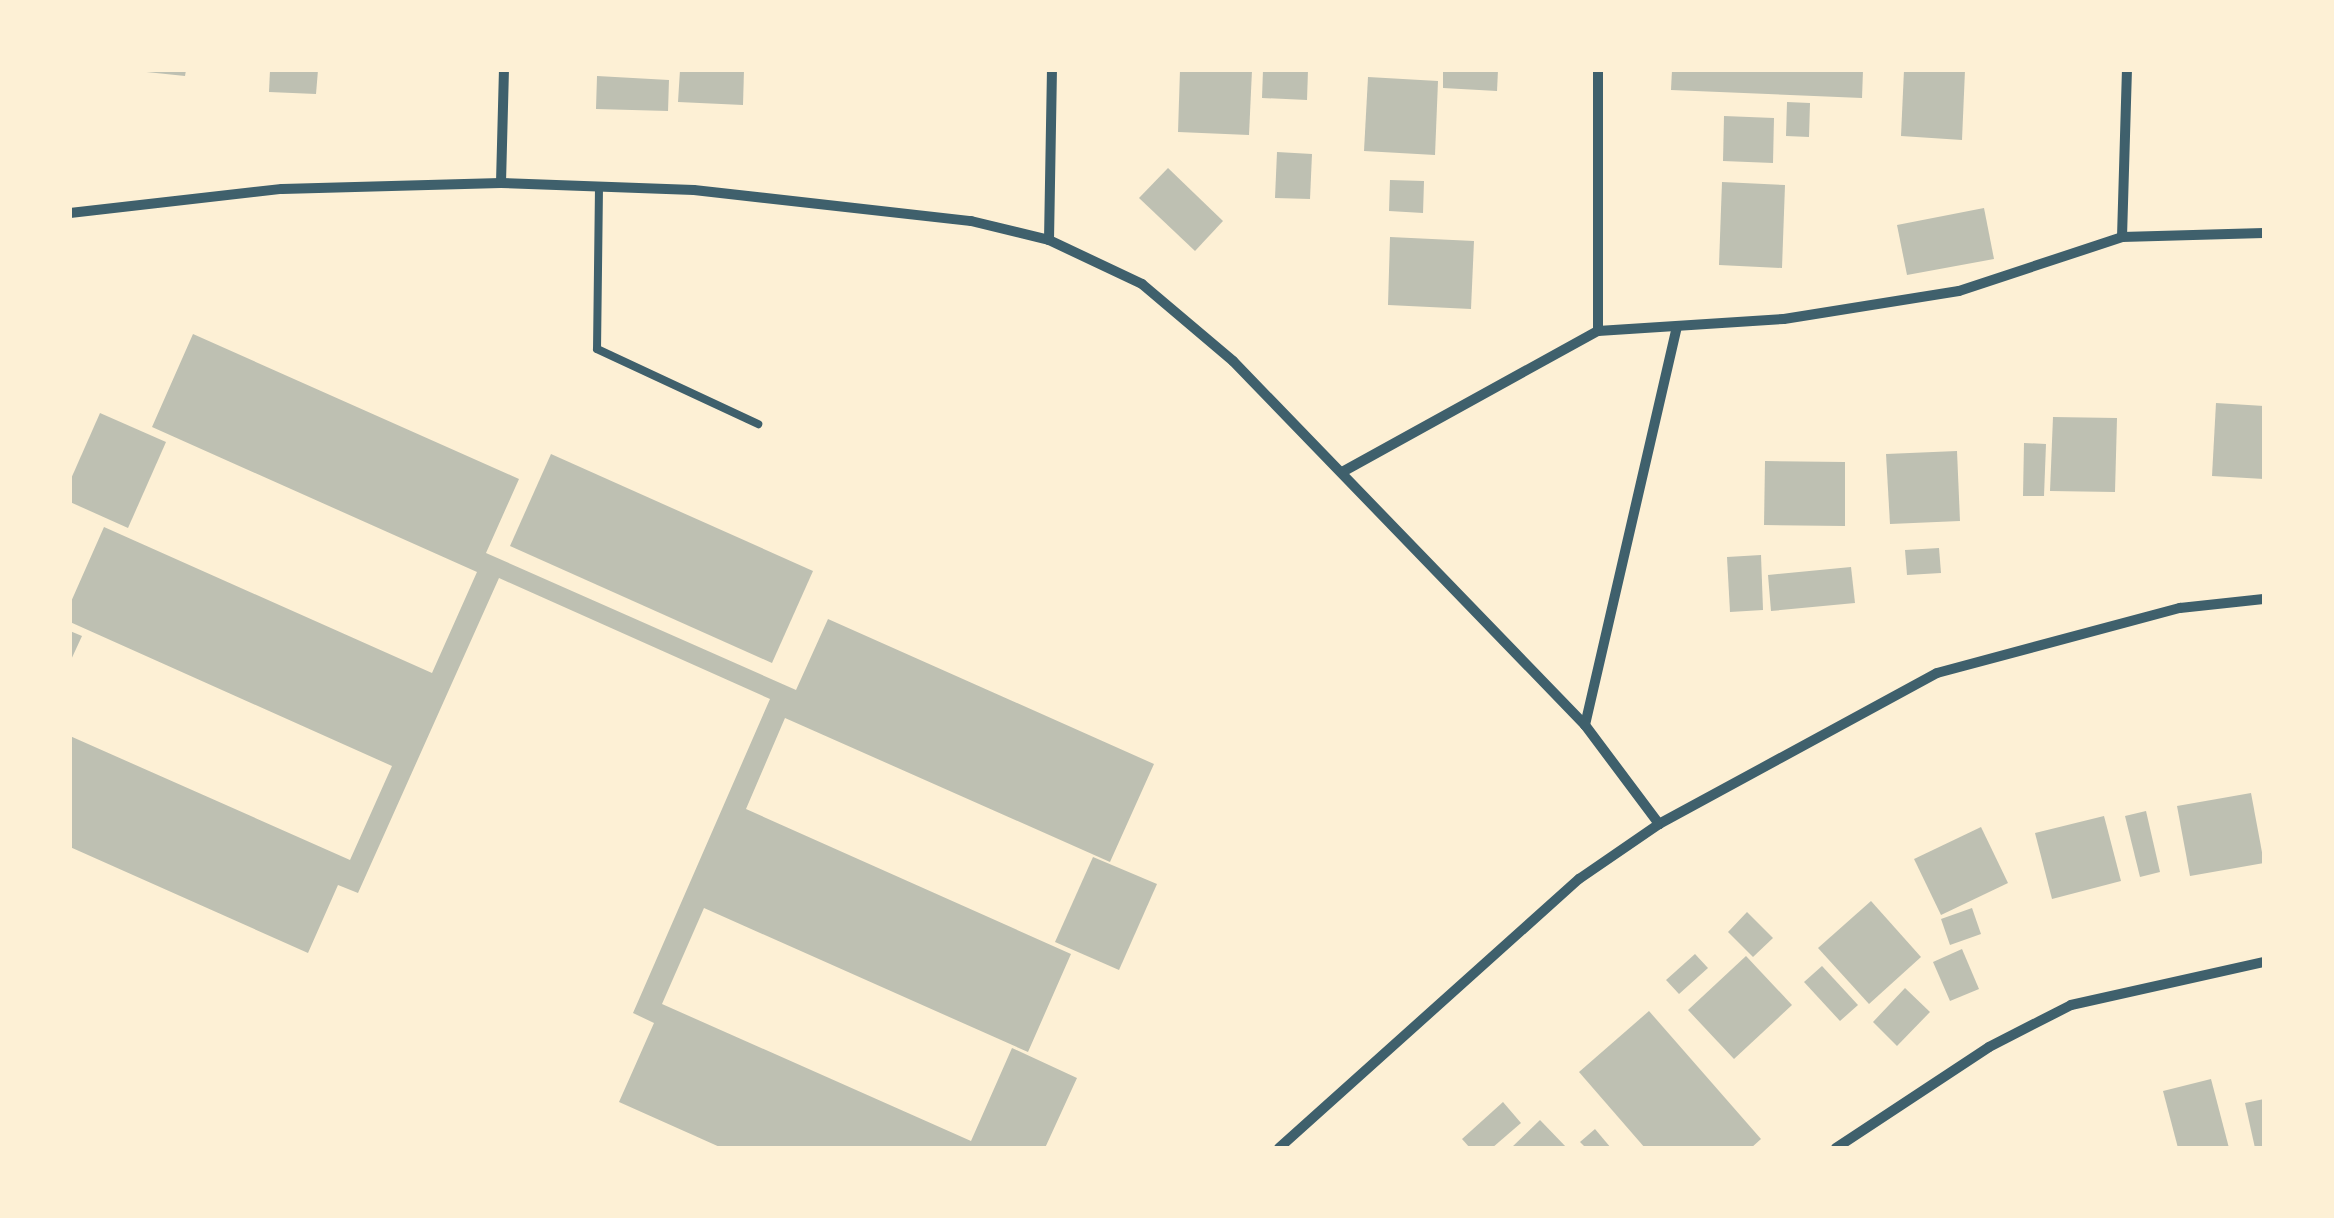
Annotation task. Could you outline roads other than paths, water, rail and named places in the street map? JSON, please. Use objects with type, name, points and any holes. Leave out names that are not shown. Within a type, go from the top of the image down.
[{"type":"street","points":[[501,183],[504,70]]},
{"type":"street","points":[[1049,240],[1052,70]]},
{"type":"street","points":[[1598,70],[1598,331]]},
{"type":"street","points":[[2122,237],[2127,70]]},
{"type":"street","points":[[70,213],[282,189],[501,183],[852,207],[971,222],[1049,240],[1142,284],[1233,361],[1344,471],[1585,725],[1659,824]]},
{"type":"street","points":[[1344,471],[1598,331],[1784,318],[1959,291],[2122,237],[2264,234]]},
{"type":"street","points":[[1585,725],[1678,326]]},
{"type":"street","points":[[1280,1148],[1578,880],[1659,824],[1937,673],[2180,608],[2264,599]]},
{"type":"street","points":[[1836,1148],[1989,1047],[2071,1005],[2264,962]]},
{"type":"lane","points":[[600,187],[598,349],[758,424]]}]
